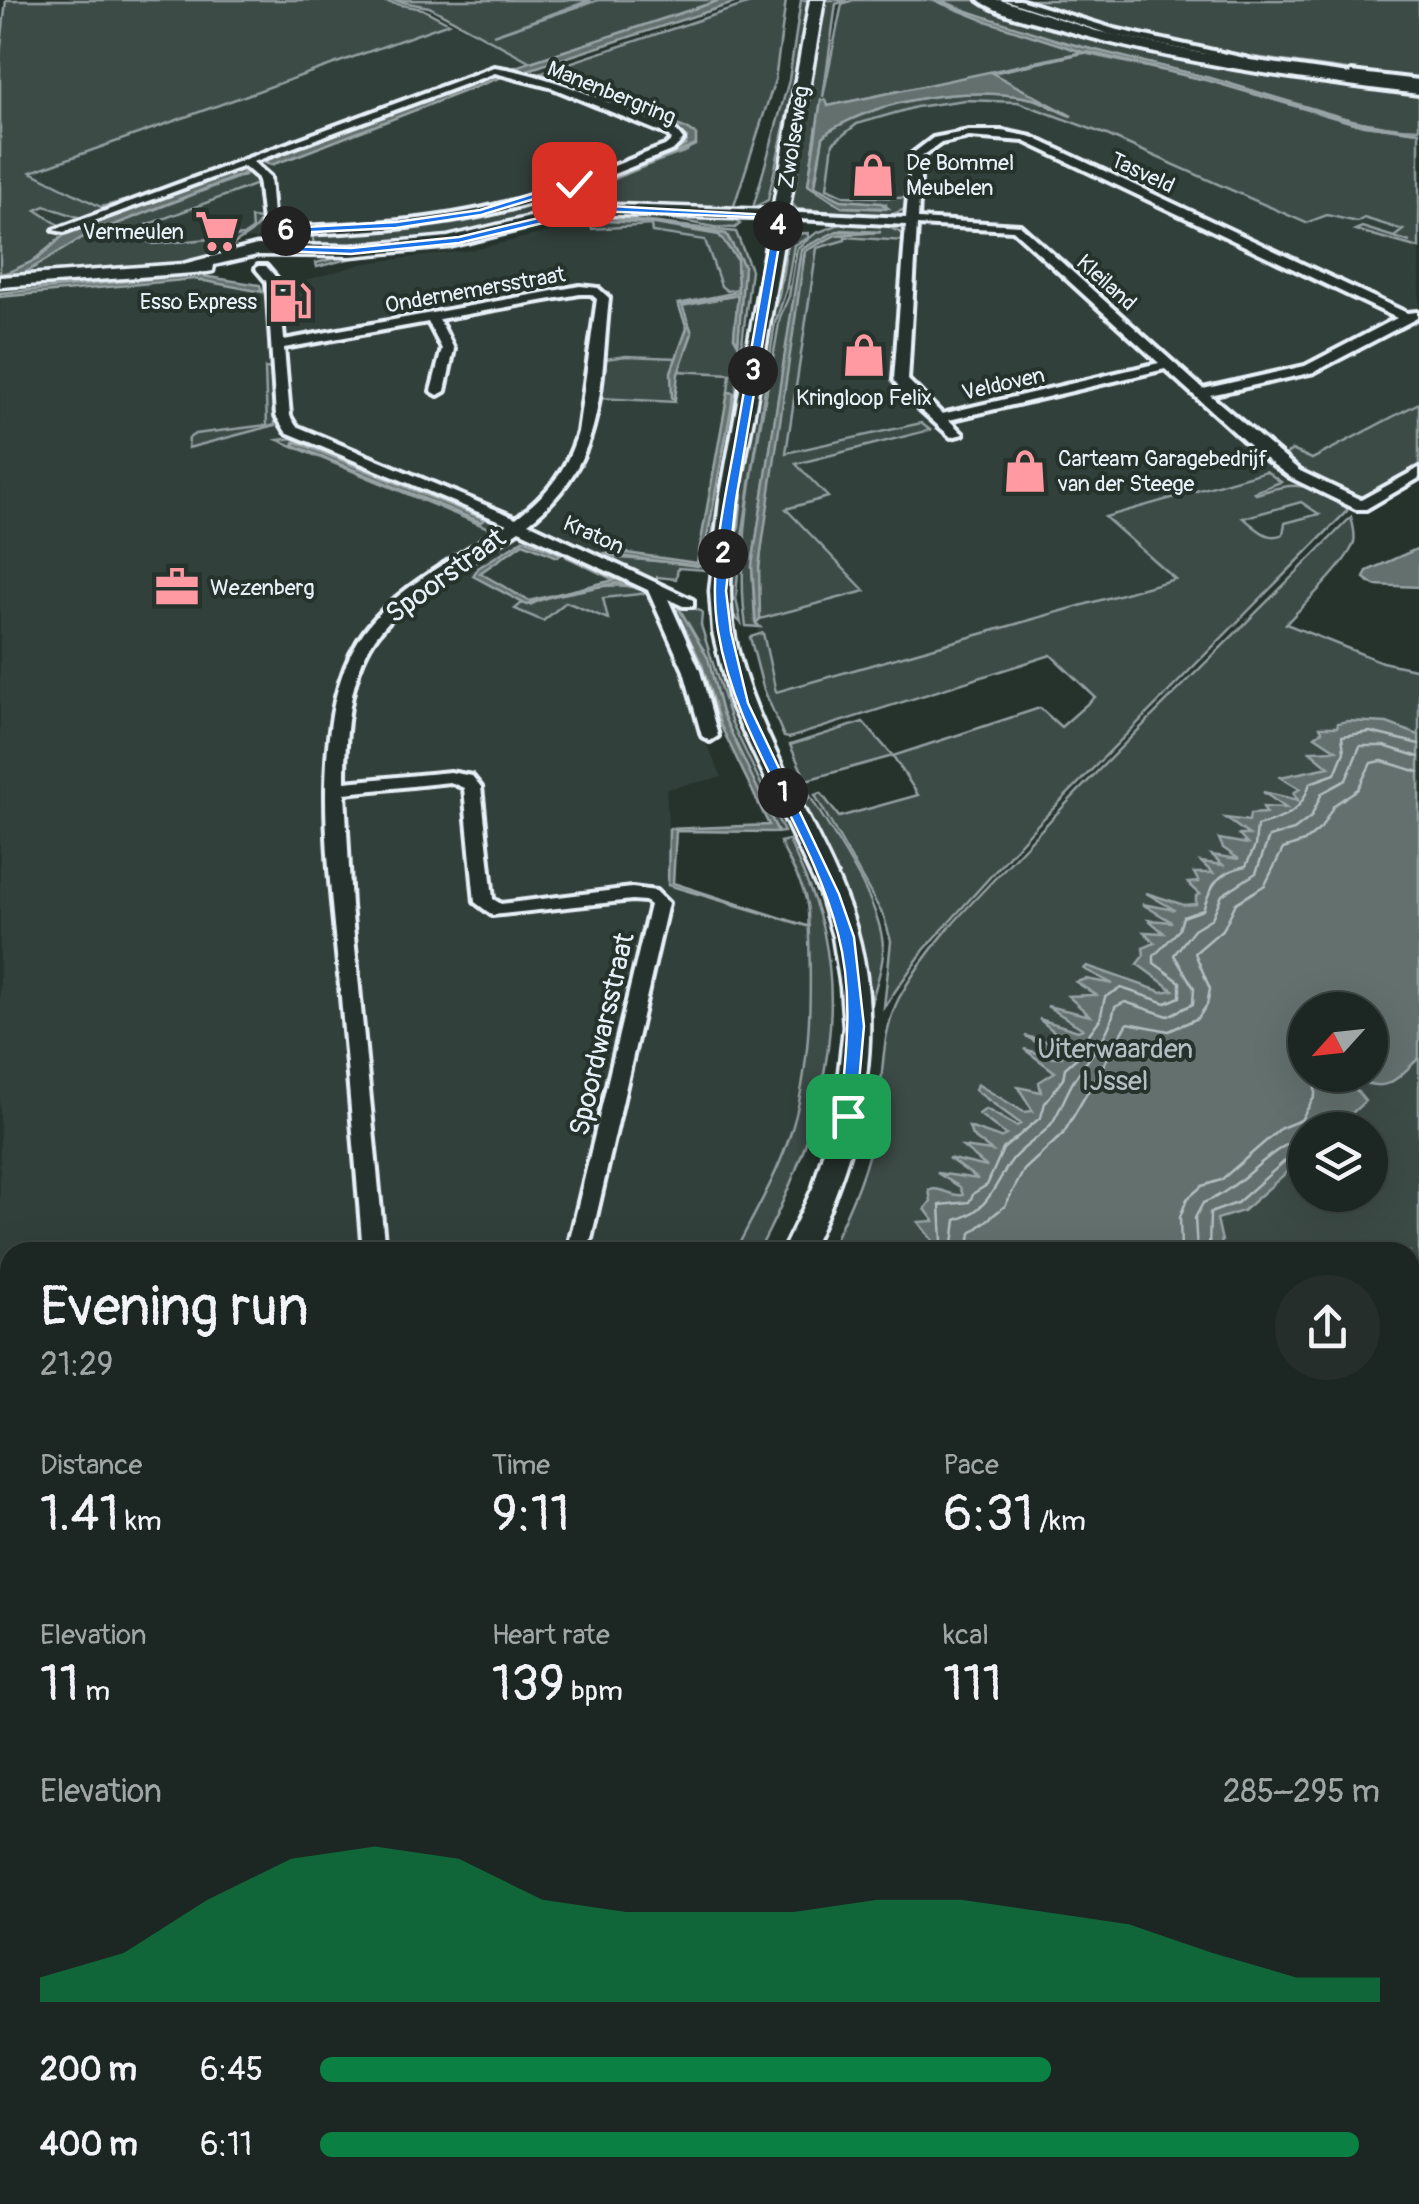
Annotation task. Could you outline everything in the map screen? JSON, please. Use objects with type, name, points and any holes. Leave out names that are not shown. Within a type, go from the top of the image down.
[{"type":"main road","name":"Zwolseweg","points":[[801,1242],[827,1188],[848,1116],[856,1026],[854,987],[846,937],[832,894],[741,703],[724,632],[720,591],[730,500],[817,0]]},
{"type":"main road","points":[[986,0],[1071,28],[1184,56],[1419,86]]},
{"type":"main road","points":[[0,282],[190,266],[269,271],[351,251],[459,240],[593,208],[780,216]]},
{"type":"main road","points":[[190,266],[274,243],[351,251]]},
{"type":"main road","points":[[274,243],[304,253],[303,258],[269,271],[238,260],[274,243]]},
{"type":"street","points":[[1010,0],[1098,28],[1199,52],[1419,86]]},
{"type":"street","name":"Manenbergring","points":[[60,230],[494,70],[511,72],[583,99],[672,133],[678,140],[669,148],[574,184],[481,212],[274,243]]},
{"type":"street","name":"Tasveld","points":[[912,220],[916,156],[922,147],[975,134],[1006,134],[1028,140],[1413,315]]},
{"type":"street","points":[[244,161],[264,177],[274,243]]},
{"type":"street","name":"Kleiland","points":[[780,216],[1016,227],[1280,464],[1361,506],[1419,472]]},
{"type":"street","name":"Veldoven","points":[[912,220],[902,380],[938,418],[1169,364]]},
{"type":"street","name":"Spoorstraat","points":[[269,271],[283,416],[291,429],[515,524]]},
{"type":"street","name":"Ondernemersstraat","points":[[278,346],[580,290],[594,291],[604,298],[590,399],[572,470],[515,524]]},
{"type":"street","name":"Tasveld","points":[[1201,392],[1309,369],[1413,315]]},
{"type":"street","points":[[432,318],[448,350],[438,391]]},
{"type":"street","points":[[938,418],[956,434]]},
{"type":"street","name":"Spoorstraat","points":[[373,1242],[336,788],[337,748],[346,692],[363,644],[384,616],[515,524]]},
{"type":"street","name":"Kraton","points":[[515,524],[688,603]]},
{"type":"street","points":[[654,586],[692,671],[710,736]]},
{"type":"street","name":"Spoordwarsstraat","points":[[336,788],[450,777],[466,780],[472,787],[484,902],[489,908],[498,911],[632,894],[650,895],[659,903],[580,1242]]},
{"type":"shaded area","points":[[451,22],[554,72],[546,76],[684,131],[690,147],[555,199],[330,235],[236,240],[196,260],[0,277],[0,180]]},
{"type":"shaded area","points":[[989,78],[1419,234],[1419,452],[1325,519],[1249,562],[776,701],[760,662],[754,581],[803,250],[841,232],[877,232],[880,207],[841,205],[810,186],[826,110]]},
{"type":"shaded area","points":[[597,220],[667,225],[703,233],[742,264],[726,425],[701,563],[638,566],[623,577],[651,596],[676,647],[704,740],[722,777],[666,789],[671,886],[812,927],[823,1016],[803,1103],[749,1242],[0,1242],[0,295],[192,277],[255,287],[293,284],[365,263],[473,250]]},
{"type":"green space","points":[[6,0],[376,0],[422,9],[449,23],[31,172],[101,207],[128,200],[81,218],[45,206],[36,210],[59,225],[54,230],[60,234],[229,170],[247,169],[258,177],[257,184],[146,225],[146,241],[154,244],[243,236],[252,230],[251,218],[261,219],[254,230],[226,254],[170,266],[0,279],[23,274],[83,237],[244,175],[232,171],[64,235],[23,269],[0,274],[0,55]]},
{"type":"green space","points":[[391,0],[591,0],[493,35],[598,0],[721,0],[531,62],[429,7]]},
{"type":"green space","points":[[759,0],[786,0],[775,80],[733,209],[609,205],[468,236],[371,247],[314,246],[312,233],[415,225],[587,186],[687,151],[696,135],[687,129],[539,73]]},
{"type":"green space","points":[[801,0],[812,0],[768,200],[753,208],[789,80]]},
{"type":"green space","points":[[824,0],[847,0],[836,4],[823,97],[842,4],[853,0],[933,0],[1084,53],[1210,81],[1357,124],[1419,132],[1419,248],[1355,230],[1362,227],[1394,237],[1403,230],[1364,218],[1357,222],[1327,215],[1306,223],[1107,135],[1018,102],[965,100],[916,107],[857,124],[833,143],[827,188],[844,196],[906,198],[905,209],[889,216],[797,209],[791,203]],"holes":[[[1045,61],[991,73],[1037,100],[986,93],[930,97],[877,110],[829,131],[823,137],[815,187],[841,200],[886,204],[886,209],[842,207],[808,185],[821,100],[828,106]]]},
{"type":"green space","points":[[940,0],[976,0],[1105,40],[1172,56],[1419,91],[1419,129],[1340,117],[1040,35]]},
{"type":"green space","points":[[1016,0],[1419,0],[1419,80],[1168,45]]},
{"type":"green space","points":[[611,211],[733,218],[740,224],[735,228],[714,227],[667,218],[587,214],[469,244],[352,258],[317,267],[316,263],[350,255],[449,245],[559,217]]},
{"type":"green space","points":[[589,218],[736,232],[751,270],[734,408],[706,570],[678,568],[676,579],[657,577],[655,582],[598,556],[702,565],[734,393],[728,392],[730,374],[678,371],[692,333],[682,306],[738,295],[734,337],[738,344],[744,266],[727,235],[719,234],[737,259],[738,289],[727,291],[721,286],[705,240],[652,232],[651,225],[592,229]]},
{"type":"green space","points":[[840,224],[882,224],[904,234],[904,241],[845,237],[817,248],[786,453],[921,423],[930,430],[796,464],[828,497],[786,509],[865,591],[760,619],[758,578],[769,482],[805,251],[835,235],[881,232],[842,230],[802,248],[752,566],[755,622],[760,627],[746,626],[743,553],[747,513],[780,317],[789,296],[797,248],[816,233]]},
{"type":"green space","points":[[808,233],[808,238],[794,245],[786,291],[775,323],[739,556],[736,598],[741,623],[730,612],[730,552],[739,526],[753,408],[762,386],[765,335],[779,296],[789,234]]},
{"type":"green space","points":[[676,358],[671,376],[675,402],[599,398],[605,359]]},
{"type":"green space","points":[[265,368],[273,369],[275,425],[188,448],[189,438],[195,434],[267,425]]},
{"type":"green space","points":[[1419,403],[1419,470],[1367,498],[1345,492],[1281,458],[1292,450],[1312,459]]},
{"type":"green space","points":[[294,438],[492,517],[496,528],[489,536],[481,537],[491,529],[278,440]],"holes":[[[293,442],[484,520],[480,522]]]},
{"type":"green space","points":[[1266,471],[1281,482],[1256,494],[1302,486],[1346,504],[1347,511],[1038,824],[924,950],[884,1007],[891,941],[884,917],[815,795],[821,793],[839,817],[918,795],[893,756],[1040,708],[1061,727],[1095,697],[1051,655],[789,738],[784,737],[763,687],[750,637],[763,633],[776,692],[1175,579],[1105,517]],"holes":[[[1301,502],[1319,514],[1285,523],[1283,534],[1277,536],[1262,532],[1243,518]]]},
{"type":"green space","name":"Uiterwaarden IJssel","points":[[1351,517],[1355,536],[1350,551],[1286,624],[1382,662],[1419,670],[1419,1242],[833,1242],[869,1152],[889,1027],[899,998],[957,919]]},
{"type":"green space","points":[[573,554],[645,586],[649,593],[603,598],[608,619],[566,602],[543,621],[515,609],[522,603],[530,605],[584,588],[641,588],[567,557]]},
{"type":"green space","points":[[664,593],[702,612],[701,625],[731,721],[784,832],[776,833],[722,713],[704,650],[676,610],[669,610]]},
{"type":"green space","points":[[863,722],[893,756],[806,780],[790,745]]},
{"type":"green space","points":[[810,796],[856,872],[876,915],[883,954],[872,1000],[849,912],[800,809]]},
{"type":"green space","points":[[789,840],[824,934],[831,1017],[827,1058],[807,1138],[776,1215],[763,1242],[740,1242],[788,1141],[807,1053],[807,902],[780,842]]},
{"type":"water","points":[[721,0],[743,0],[525,71],[512,68]]},
{"type":"water","points":[[933,0],[1066,43],[1214,79],[1354,121],[1419,132],[1357,124],[1210,81],[1088,52],[992,73],[1072,116],[1029,98],[953,95],[875,110],[829,131],[823,137],[814,186],[841,200],[881,203],[888,208],[842,207],[808,185],[821,100],[826,100],[828,106],[1083,52]]},
{"type":"water","points":[[493,74],[504,76],[294,157],[271,165],[262,162]]},
{"type":"water","points":[[543,74],[687,129],[696,135],[696,145],[595,187],[586,186],[675,151],[686,145],[687,138],[677,130],[537,76]]},
{"type":"water","points":[[240,170],[246,173],[83,237],[23,274],[0,276],[38,259],[64,235]]},
{"type":"water","points":[[591,220],[658,223],[726,234],[744,266],[738,344],[734,337],[738,295],[682,305],[692,333],[678,374],[675,399],[671,372],[687,328],[678,304],[738,292],[737,259],[719,235],[655,224]]},
{"type":"water","points":[[837,231],[881,232],[836,235],[805,251],[759,566],[760,619],[756,623],[752,566],[801,249]]},
{"type":"water","points":[[196,275],[260,285],[262,292],[194,279],[0,297],[0,293]]},
{"type":"water","points":[[728,392],[734,393],[702,565],[602,554],[613,551],[697,563]]},
{"type":"water","points":[[297,442],[484,520],[480,522],[293,445]]},
{"type":"water","points":[[524,539],[561,554],[558,557],[523,543],[480,573],[529,601],[614,580],[567,557],[642,590],[617,583],[543,598],[527,605],[473,576],[478,568]]},
{"type":"water","points":[[1419,548],[1419,587],[1374,585],[1364,578],[1367,571]]},
{"type":"water","points":[[679,608],[708,658],[722,713],[778,832],[676,831],[673,883],[810,927],[668,885],[669,829],[769,825],[720,724],[702,664],[676,611]]},
{"type":"water","points":[[1348,721],[1387,723],[1419,735],[1419,1058],[1388,1083],[1388,992],[1288,992],[1288,1092],[1358,1092],[1365,1101],[1353,1112],[1288,1112],[1288,1171],[1243,1211],[1217,1219],[1222,1242],[932,1242],[918,1222],[934,1221],[925,1209],[931,1201],[929,1190],[963,1195],[960,1187],[937,1173],[978,1179],[948,1158],[987,1167],[963,1147],[992,1151],[972,1136],[969,1127],[1000,1138],[1006,1135],[979,1114],[986,1109],[1016,1126],[1021,1124],[975,1090],[977,1084],[1024,1112],[1033,1111],[1018,1087],[1041,1092],[1039,1082],[1055,1072],[1024,1049],[1063,1057],[1025,1036],[1074,1048],[1039,1019],[1078,1031],[1083,1029],[1047,1006],[1090,1016],[1068,996],[1096,995],[1076,982],[1086,979],[1113,984],[1084,969],[1087,966],[1162,992],[1173,990],[1137,964],[1144,955],[1143,948],[1155,943],[1144,932],[1164,933],[1149,920],[1172,922],[1142,904],[1175,910],[1146,893],[1184,905],[1196,904],[1200,894],[1188,883],[1199,882],[1194,873],[1213,873],[1201,862],[1223,865],[1212,855],[1239,859],[1223,848],[1219,839],[1247,844],[1239,835],[1249,835],[1226,818],[1249,821],[1250,814],[1266,813],[1263,807],[1286,808],[1263,792],[1298,800],[1293,793],[1300,789],[1280,777],[1329,767],[1310,751],[1336,750],[1315,736],[1322,731],[1320,727],[1337,727],[1338,723]]},
{"type":"place","name":"De Bommel Meubelen","points":[[873,175]]},
{"type":"place","name":"Vermeulen","points":[[217,231]]},
{"type":"place","name":"Esso Express","points":[[290,301]]},
{"type":"place","name":"Kringloop Felix","points":[[864,355]]},
{"type":"place","name":"Carteam Garagebedrijf van der Steege","points":[[1025,471]]},
{"type":"place","name":"Wezenberg","points":[[177,587]]},
{"type":"route","points":[[574,184],[517,203],[439,220],[268,232],[269,238],[280,248],[351,251],[459,240],[593,208],[780,216],[730,500],[720,591],[724,632],[741,703],[832,894],[846,937],[856,1026],[848,1116]]}]
